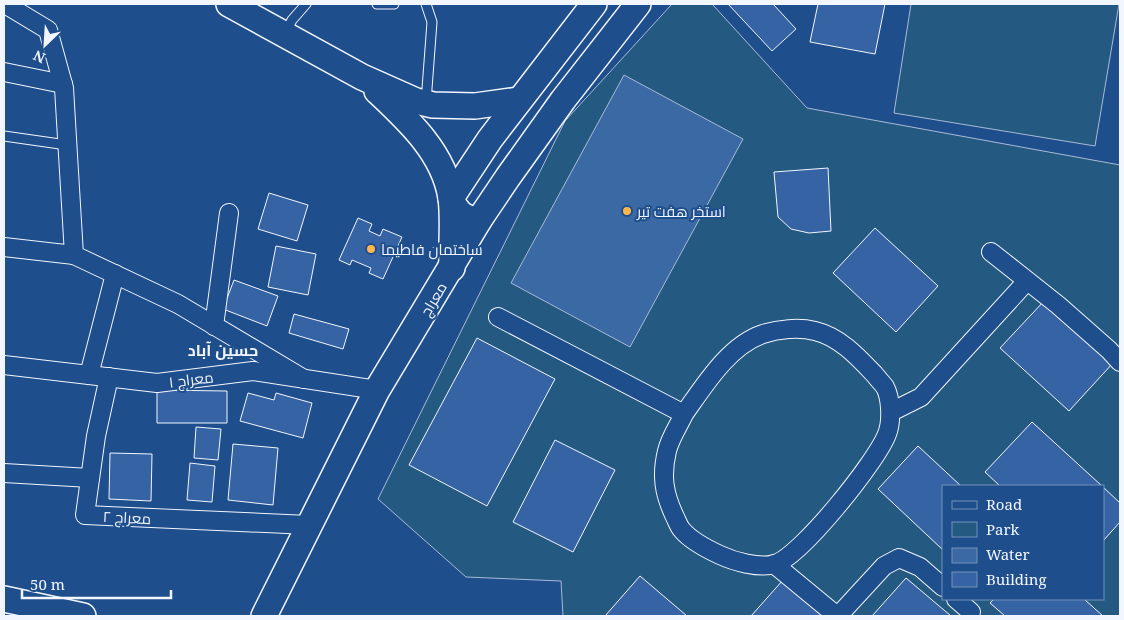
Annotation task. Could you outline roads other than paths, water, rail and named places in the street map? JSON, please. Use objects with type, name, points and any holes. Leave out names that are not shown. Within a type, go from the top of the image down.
[{"type":"street","points":[[5,4],[48,30],[63,84],[74,256]]},
{"type":"street","points":[[229,4],[362,77],[396,93],[426,104],[475,106],[519,100]]},
{"type":"street","points":[[452,268],[451,198],[490,138],[594,4]]},
{"type":"street","name":"معراج","points":[[264,616],[377,390],[452,268],[479,220],[563,100],[638,4]]},
{"type":"street","points":[[4,72],[63,84]]},
{"type":"street","points":[[362,77],[410,122],[423,138],[444,172],[451,198],[458,212],[464,217],[479,220]]},
{"type":"street","points":[[535,79],[563,100]]},
{"type":"street","points":[[214,326],[230,213]]},
{"type":"street","points":[[4,247],[74,256],[115,274],[178,304],[304,379]]},
{"type":"street","points":[[992,252],[1109,350],[1120,362]]},
{"type":"street","points":[[89,375],[115,274]]},
{"type":"street","points":[[891,412],[921,397],[1027,281]]},
{"type":"street","points":[[498,317],[684,414]]},
{"type":"street","points":[[788,329],[815,331],[836,340],[858,356],[885,387],[891,412],[888,434],[874,460],[814,534],[793,552],[774,564],[748,565],[725,558],[704,547],[682,530],[667,499],[663,475],[667,450],[684,414],[709,379],[737,349],[762,334],[788,329]]},
{"type":"street","name":"معراج ۱","points":[[4,365],[157,382],[253,371],[377,390]]},
{"type":"street","name":"معراج ۲","points":[[109,377],[96,436],[85,514],[309,525]]},
{"type":"street","points":[[4,473],[90,478]]},
{"type":"street","points":[[774,564],[837,616],[884,566],[899,558],[920,567],[942,586]]},
{"type":"street","points":[[4,599],[82,616]]},
{"type":"street","points":[[957,600],[971,612]]},
{"type":"lane","points":[[284,34],[292,20],[306,4]]},
{"type":"lane","points":[[377,4],[394,4]]},
{"type":"lane","points":[[426,4],[432,22],[426,104]]},
{"type":"lane","points":[[4,136],[67,145]]},
{"type":"water","name":"استخر هفت تیر","points":[[624,75],[743,139],[630,347],[511,283]]},
{"type":"place","name":"استخر هفت تیر","points":[[627,211]]},
{"type":"place","name":"ساختمان فاطیما","points":[[371,249]]},
{"type":"district","name":"حسین آباد","points":[[223,350]]}]
